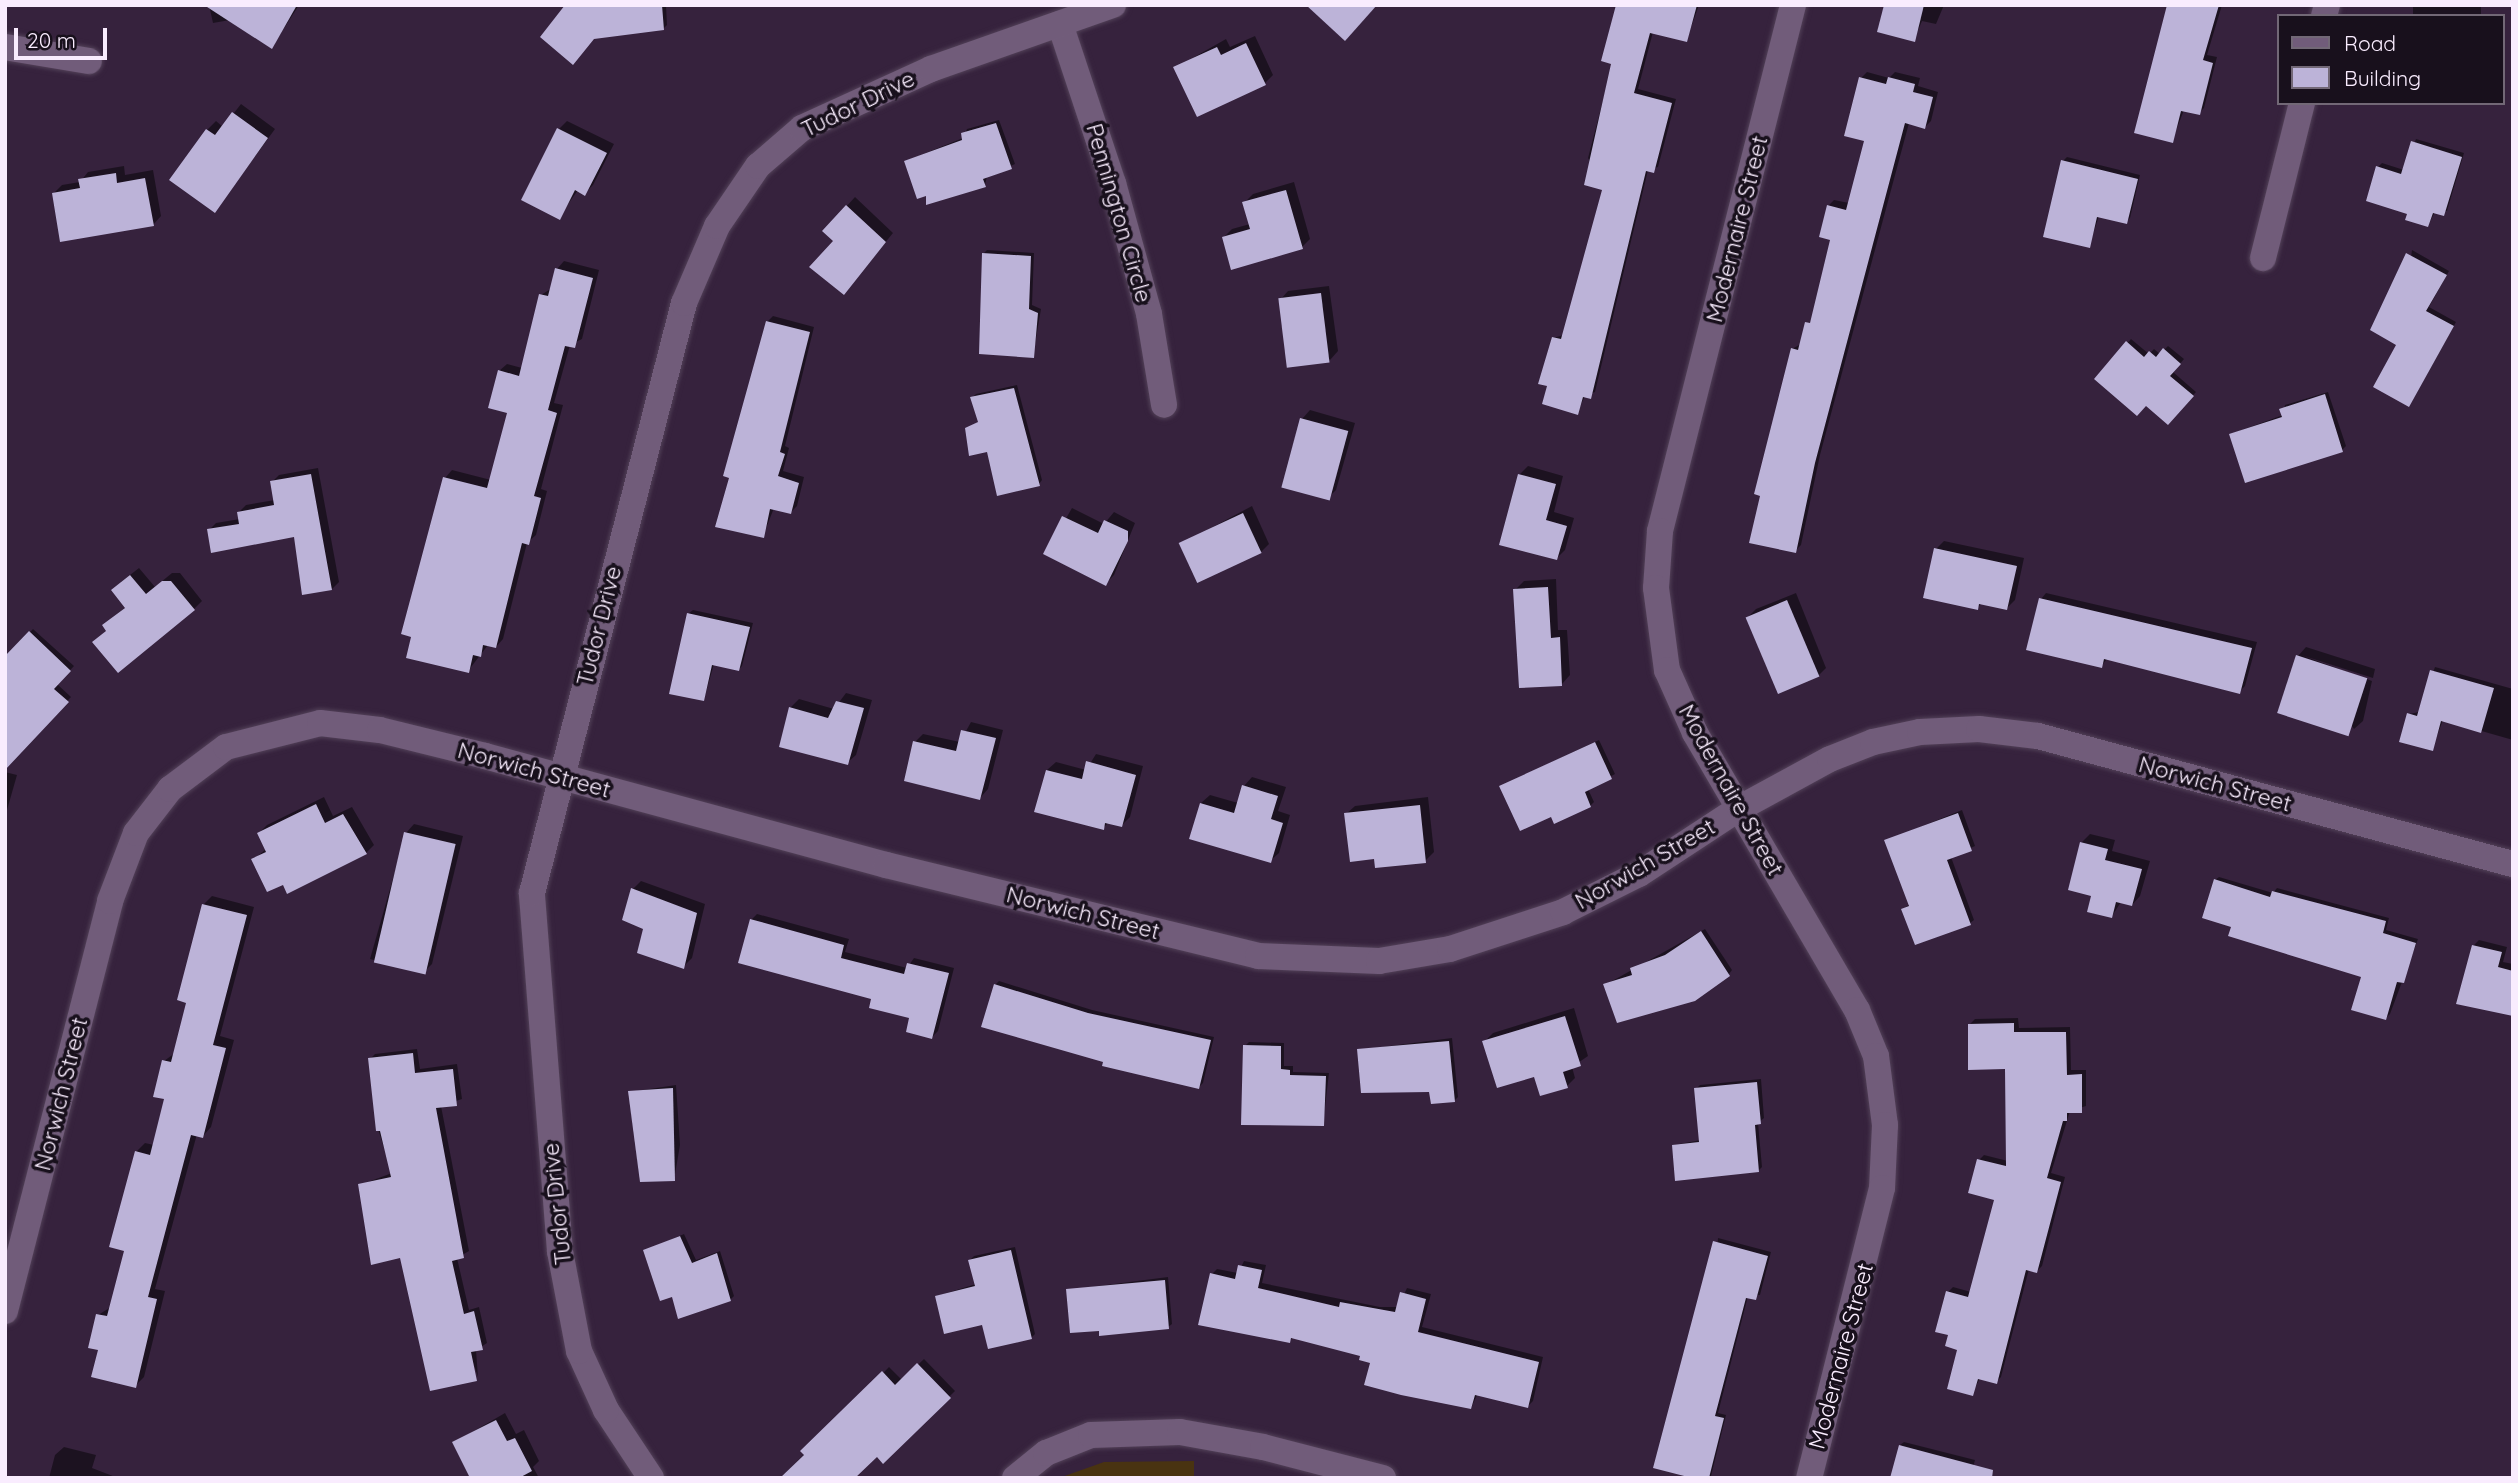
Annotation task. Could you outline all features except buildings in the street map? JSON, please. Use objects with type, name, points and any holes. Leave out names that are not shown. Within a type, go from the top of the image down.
[{"type":"street","name":"Tudor Drive","points":[[651,1478],[606,1410],[579,1351],[560,1251],[532,893],[677,330],[718,226],[758,166],[802,128],[931,69],[1113,5]]},
{"type":"street","name":"Modernaire Street","points":[[1793,5],[1660,531],[1656,588],[1667,670],[1695,733],[1857,1010],[1876,1056],[1885,1125],[1882,1188],[1863,1276],[1809,1478]]},
{"type":"street","name":"Pennington Circle","points":[[1060,24],[1113,183],[1145,300],[1164,405]]},
{"type":"street","points":[[5,47],[89,61]]},
{"type":"street","points":[[2263,258],[2301,105]]},
{"type":"street","name":"Norwich Street","points":[[5,1311],[110,901],[136,833],[170,789],[226,747],[320,723],[380,730],[886,865],[1258,956],[1379,961],[1450,949],[1563,912],[1639,874],[1740,808],[1830,759],[1873,742],[1920,732],[1979,729],[2038,736],[2513,864]]},
{"type":"street","points":[[1016,1478],[1046,1453],[1091,1435],[1180,1432],[1263,1447],[1383,1478]]},
{"type":"shaded area","points":[[1194,1461],[1194,1478],[1059,1478],[1104,1462]]}]
